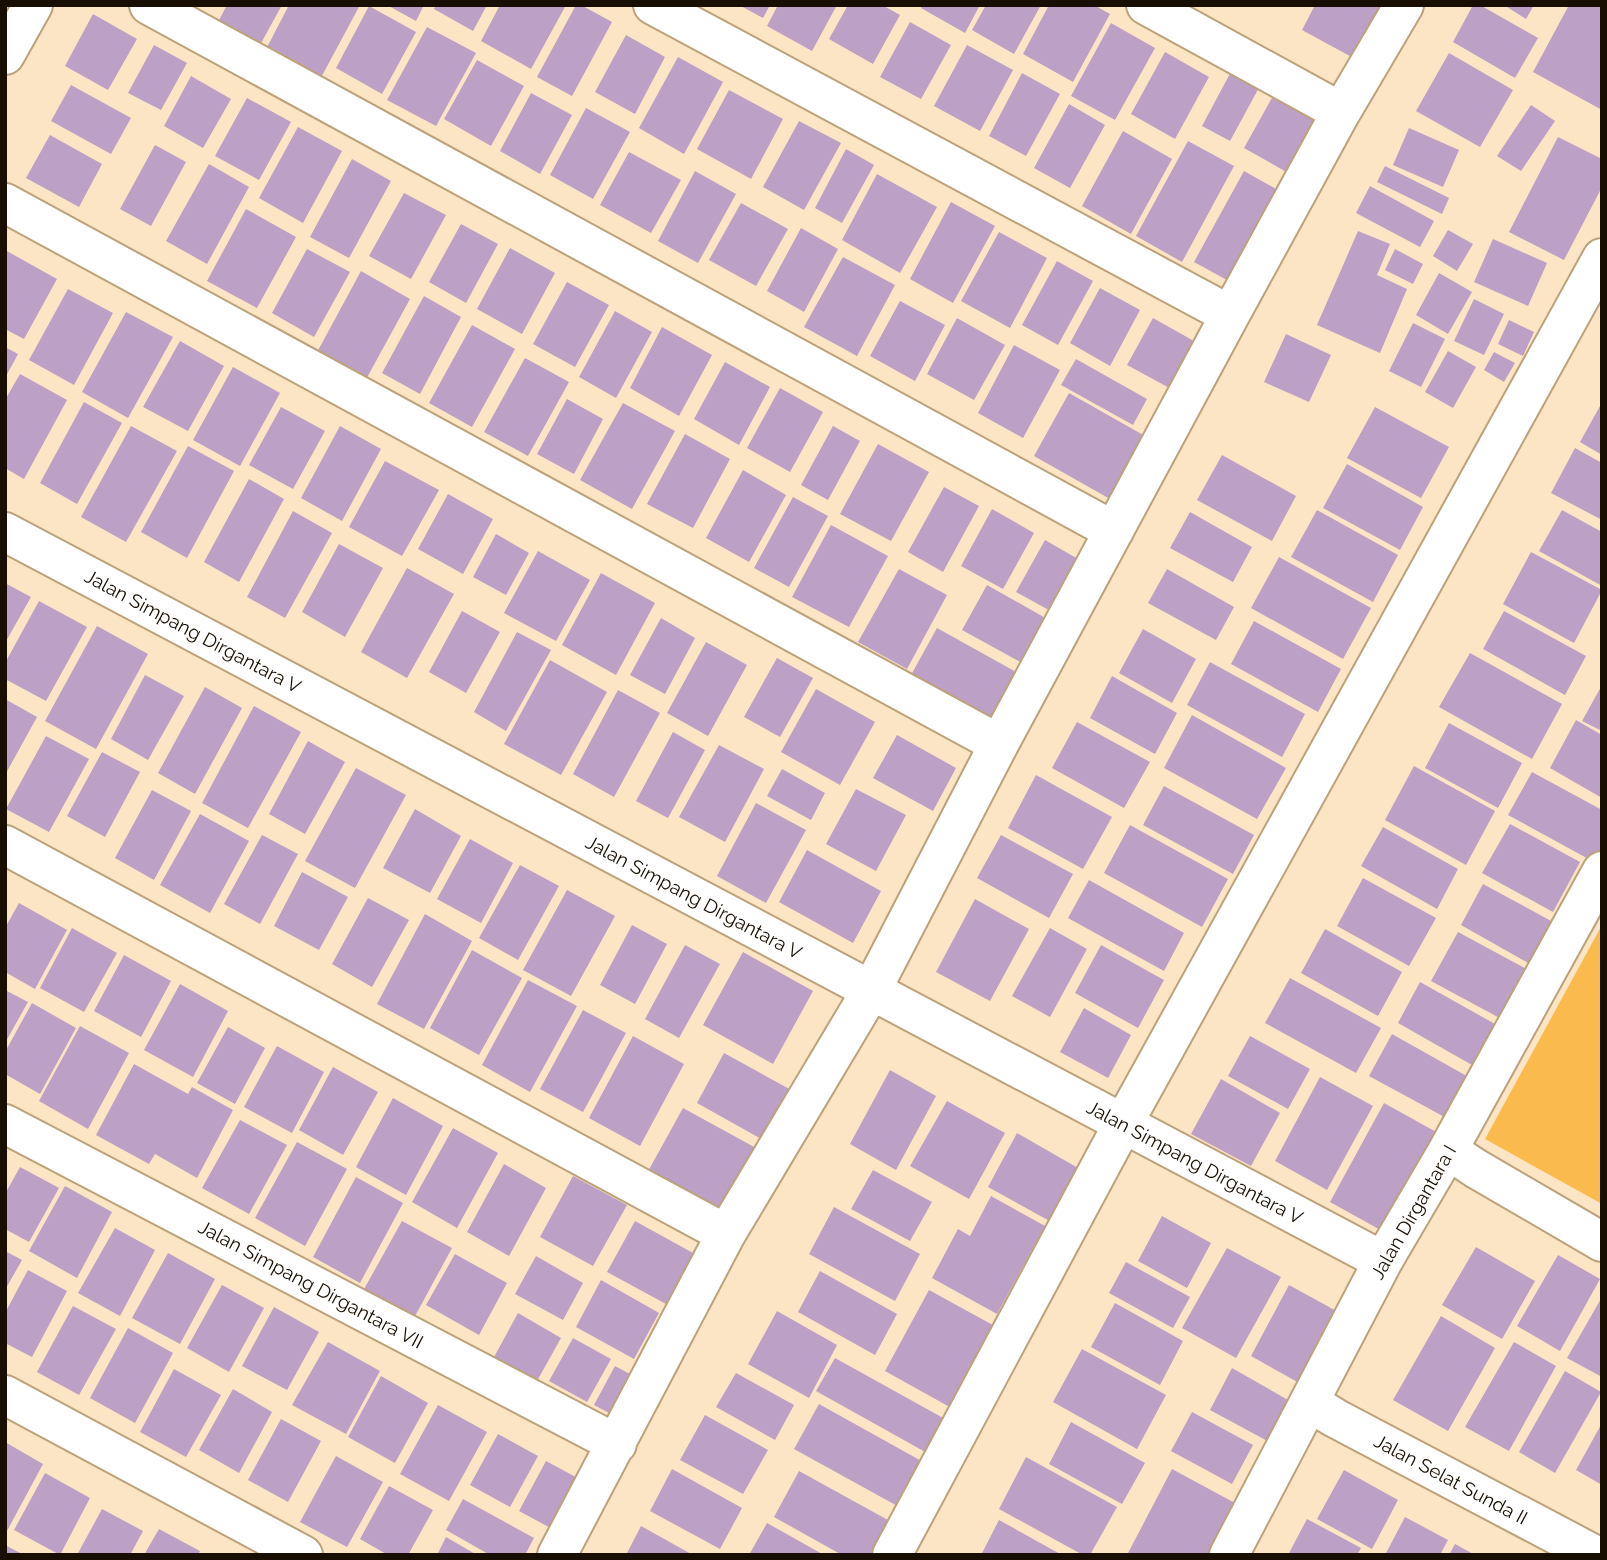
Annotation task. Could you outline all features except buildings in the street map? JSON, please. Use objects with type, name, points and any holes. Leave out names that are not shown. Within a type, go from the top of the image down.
[{"type":"street","points":[[5,55],[33,5]]},
{"type":"street","points":[[149,5],[1114,531]]},
{"type":"street","points":[[653,5],[1230,314]]},
{"type":"street","points":[[1146,5],[1341,113]]},
{"type":"street","points":[[557,1555],[726,1234],[870,990],[1230,314],[1404,5]]},
{"type":"street","points":[[5,203],[999,744]]},
{"type":"street","points":[[892,1555],[1124,1124],[1602,258]]},
{"type":"street","name":"Jalan Simpang Dirgantara V","points":[[5,532],[1383,1261]]},
{"type":"street","points":[[5,845],[726,1234]]},
{"type":"street","name":"Jalan Dirgantara I","points":[[1229,1555],[1383,1261],[1448,1150],[1602,871]]},
{"type":"street","name":"Jalan Simpang Dirgantara VII","points":[[5,1124],[617,1444]]},
{"type":"street","points":[[1448,1150],[1602,1242]]},
{"type":"street","points":[[5,1395],[303,1555]]},
{"type":"street","name":"Jalan Selat Sunda II","points":[[1309,1402],[1347,1425],[1595,1555]]},
{"type":"shaded area","points":[[1602,925],[1602,1204],[1485,1139]]}]
